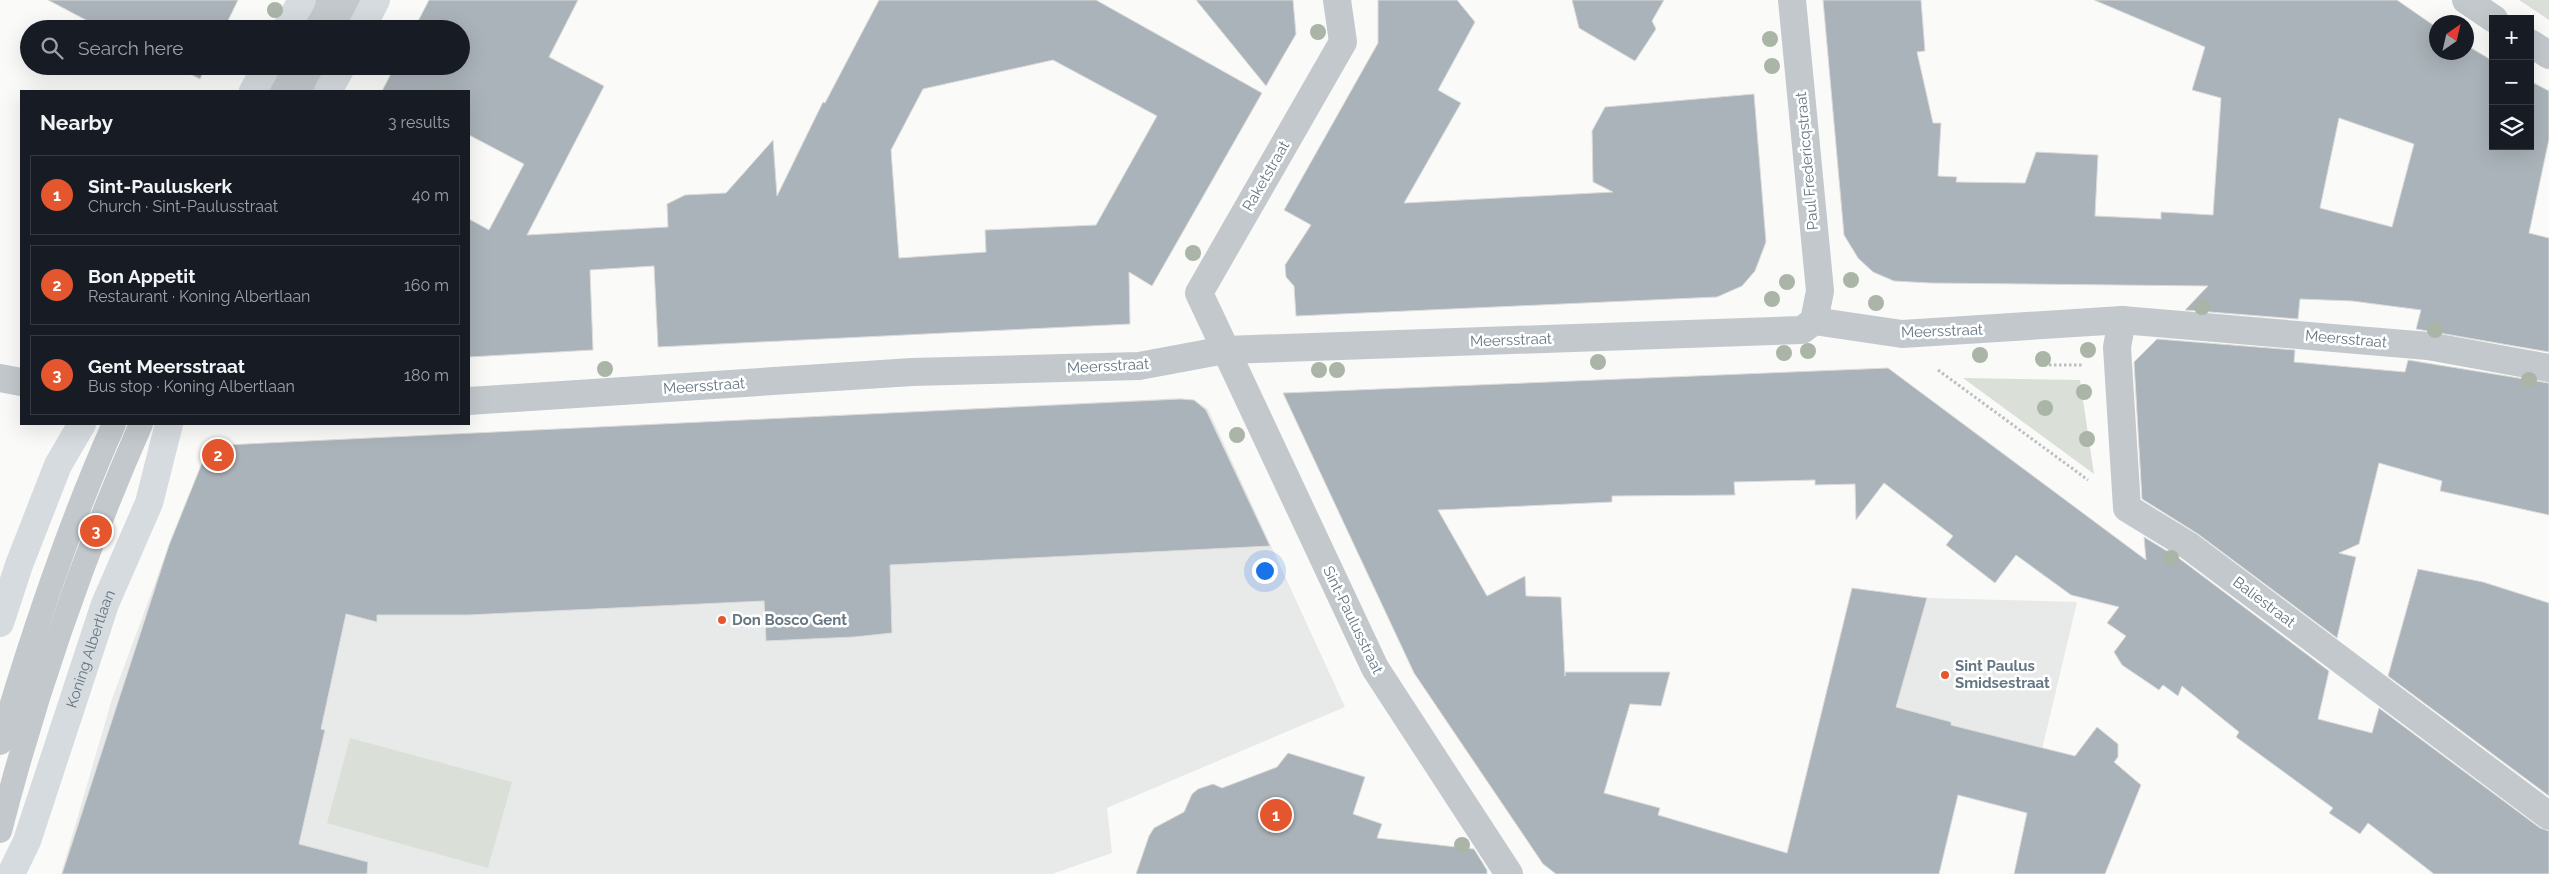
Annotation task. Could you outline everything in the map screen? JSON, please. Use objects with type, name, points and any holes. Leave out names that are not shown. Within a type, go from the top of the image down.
[{"type":"street","points":[[291,20],[302,0]]},
{"type":"street","points":[[366,20],[376,0]]},
{"type":"street","name":"Raketstraat","points":[[1225,350],[1199,293],[1342,42],[1336,0]]},
{"type":"street","name":"Paul Fredericqstraat","points":[[1792,0],[1820,291],[1814,321]]},
{"type":"street","points":[[2466,0],[2489,16]]},
{"type":"street","points":[[2534,46],[2549,55]]},
{"type":"street","points":[[254,90],[262,75]]},
{"type":"street","points":[[329,90],[337,75]]},
{"type":"street","points":[[2122,320],[2117,346],[2127,508]]},
{"type":"street","name":"Meersstraat","points":[[470,401],[912,372],[1139,366],[1225,350],[1802,330],[1814,321],[1902,334],[2122,320],[2428,346],[2549,368]]},
{"type":"street","name":"Sint-Paulusstraat","points":[[1225,350],[1375,668],[1509,874]]},
{"type":"street","points":[[0,378],[20,382]]},
{"type":"street","points":[[0,623],[19,565],[58,466],[81,425]]},
{"type":"street","name":"Koning Albertlaan","points":[[11,874],[27,841],[105,604],[149,503],[169,425]]},
{"type":"street","name":"Baliestraat","points":[[2127,508],[2189,546],[2549,816]]},
{"type":"lane","points":[[314,20],[324,0]]},
{"type":"lane","points":[[338,20],[348,0]]},
{"type":"lane","points":[[277,90],[284,75]]},
{"type":"lane","points":[[303,90],[310,75]]},
{"type":"lane","points":[[0,744],[44,603],[74,522],[114,425]]},
{"type":"lane","points":[[0,830],[33,712],[62,622],[96,531],[141,425]]},
{"type":"path","points":[[1938,369],[2127,508]]},
{"type":"shaded area","points":[[2519,0],[2549,0],[2549,20]]},
{"type":"shaded area","points":[[1963,378],[2080,380],[2094,474]]},
{"type":"shaded area","name":"Don Bosco Gent","points":[[1182,398],[1196,401],[1208,409],[1345,707],[1107,808],[1112,853],[1052,874],[61,874],[112,699],[171,540],[349,584],[381,438]]},
{"type":"shaded area","name":"Sint Paulus Smidsestraat","points":[[1852,588],[1927,598],[2077,602],[2027,813],[1958,795],[1782,874]]},
{"type":"shaded area","points":[[350,738],[512,782],[488,868],[327,823]]},
{"type":"building","points":[[48,0],[238,0],[228,20],[86,20]]},
{"type":"building","points":[[429,0],[578,0],[549,57],[604,86],[527,235],[668,227],[667,204],[685,195],[726,193],[773,140],[777,196],[823,102],[825,103],[879,0],[1096,0],[1262,93],[1152,286],[1129,272],[1130,324],[658,347],[654,266],[590,270],[593,350],[470,357],[470,220],[489,230],[524,164],[470,136],[470,90],[383,90],[390,75],[470,75],[470,20],[419,20]],"holes":[[[1053,60],[1157,116],[1096,225],[985,230],[986,252],[899,258],[891,150],[923,89]]]},
{"type":"building","points":[[1196,0],[1293,0],[1296,34],[1266,86]]},
{"type":"building","points":[[1378,0],[1457,0],[1475,22],[1438,90],[1461,103],[1404,203],[1613,192],[1593,182],[1592,131],[1605,107],[1754,94],[1766,242],[1755,271],[1742,286],[1717,297],[1296,316],[1294,286],[1286,277],[1285,265],[1311,225],[1284,210],[1378,43]]},
{"type":"building","points":[[1572,0],[1664,0],[1652,21],[1656,29],[1635,61],[1579,28]]},
{"type":"building","points":[[1823,0],[1921,0],[1925,51],[1917,52],[1933,123],[1941,123],[1938,176],[1957,177],[1956,182],[2025,183],[2036,152],[2098,155],[2095,216],[2161,219],[2161,212],[2213,215],[2221,98],[2192,90],[2205,47],[2094,0],[2397,0],[2429,22],[2429,60],[2474,60],[2474,50],[2489,59],[2489,150],[2534,150],[2534,83],[2549,91],[2549,139],[2529,233],[2549,238],[2549,352],[2416,329],[2421,310],[2352,301],[2300,299],[2298,319],[2185,310],[2208,286],[1894,281],[1873,272],[1858,258],[1844,235]],"holes":[[[2339,118],[2414,144],[2392,227],[2320,208]]]},
{"type":"building","points":[[192,75],[202,75],[200,79]]},
{"type":"building","points":[[2157,339],[2295,350],[2294,362],[2405,372],[2408,360],[2549,383],[2549,515],[2440,491],[2442,481],[2379,463],[2359,544],[2339,553],[2356,557],[2337,638],[2198,534],[2142,499],[2134,362]]},
{"type":"building","points":[[1888,368],[2146,560],[2144,537],[2180,559],[2329,671],[2318,719],[2372,733],[2379,708],[2540,828],[2549,831],[2549,874],[2434,874],[2368,823],[2360,834],[2329,813],[2333,808],[2236,737],[2239,732],[2182,686],[2178,696],[2163,685],[2159,690],[2122,665],[2114,652],[2126,636],[2107,623],[2119,607],[2071,595],[2016,555],[1995,583],[1946,545],[1953,536],[1884,483],[1856,520],[1855,484],[1815,485],[1815,480],[1734,482],[1735,495],[1612,496],[1612,502],[1438,510],[1487,596],[1525,576],[1526,596],[1561,597],[1565,676],[1565,672],[1670,672],[1661,706],[1630,704],[1604,793],[1660,808],[1658,815],[1787,853],[1852,588],[1927,598],[1896,707],[1951,722],[1951,725],[2075,756],[2097,727],[2118,744],[2118,757],[2114,762],[2141,785],[2105,874],[2014,874],[2027,813],[1958,795],[1939,874],[1556,874],[1543,864],[1414,673],[1283,393]]},
{"type":"building","points":[[1180,399],[1194,400],[1206,410],[1270,546],[890,565],[892,633],[854,637],[766,641],[764,601],[468,615],[377,615],[377,622],[346,614],[321,729],[325,730],[299,844],[368,862],[367,874],[62,874],[169,545],[202,463],[217,449],[225,445]]},
{"type":"building","points":[[2418,569],[2483,582],[2549,603],[2549,796],[2388,676]]},
{"type":"building","points":[[1288,753],[1365,777],[1353,814],[1382,824],[1377,838],[1474,849],[1487,870],[1487,874],[1136,874],[1149,836],[1154,828],[1184,812],[1192,794],[1198,789],[1213,784],[1222,788],[1277,767]]},
{"type":"place","name":"Bon Appetit","points":[[218,455]]},
{"type":"place","name":"Gent Meersstraat","points":[[96,531]]},
{"type":"place","name":"Don Bosco Gent","points":[[722,620]]},
{"type":"place","name":"Sint Paulus Smidsestraat","points":[[1945,675]]},
{"type":"place","name":"Sint-Pauluskerk","points":[[1276,815]]}]
